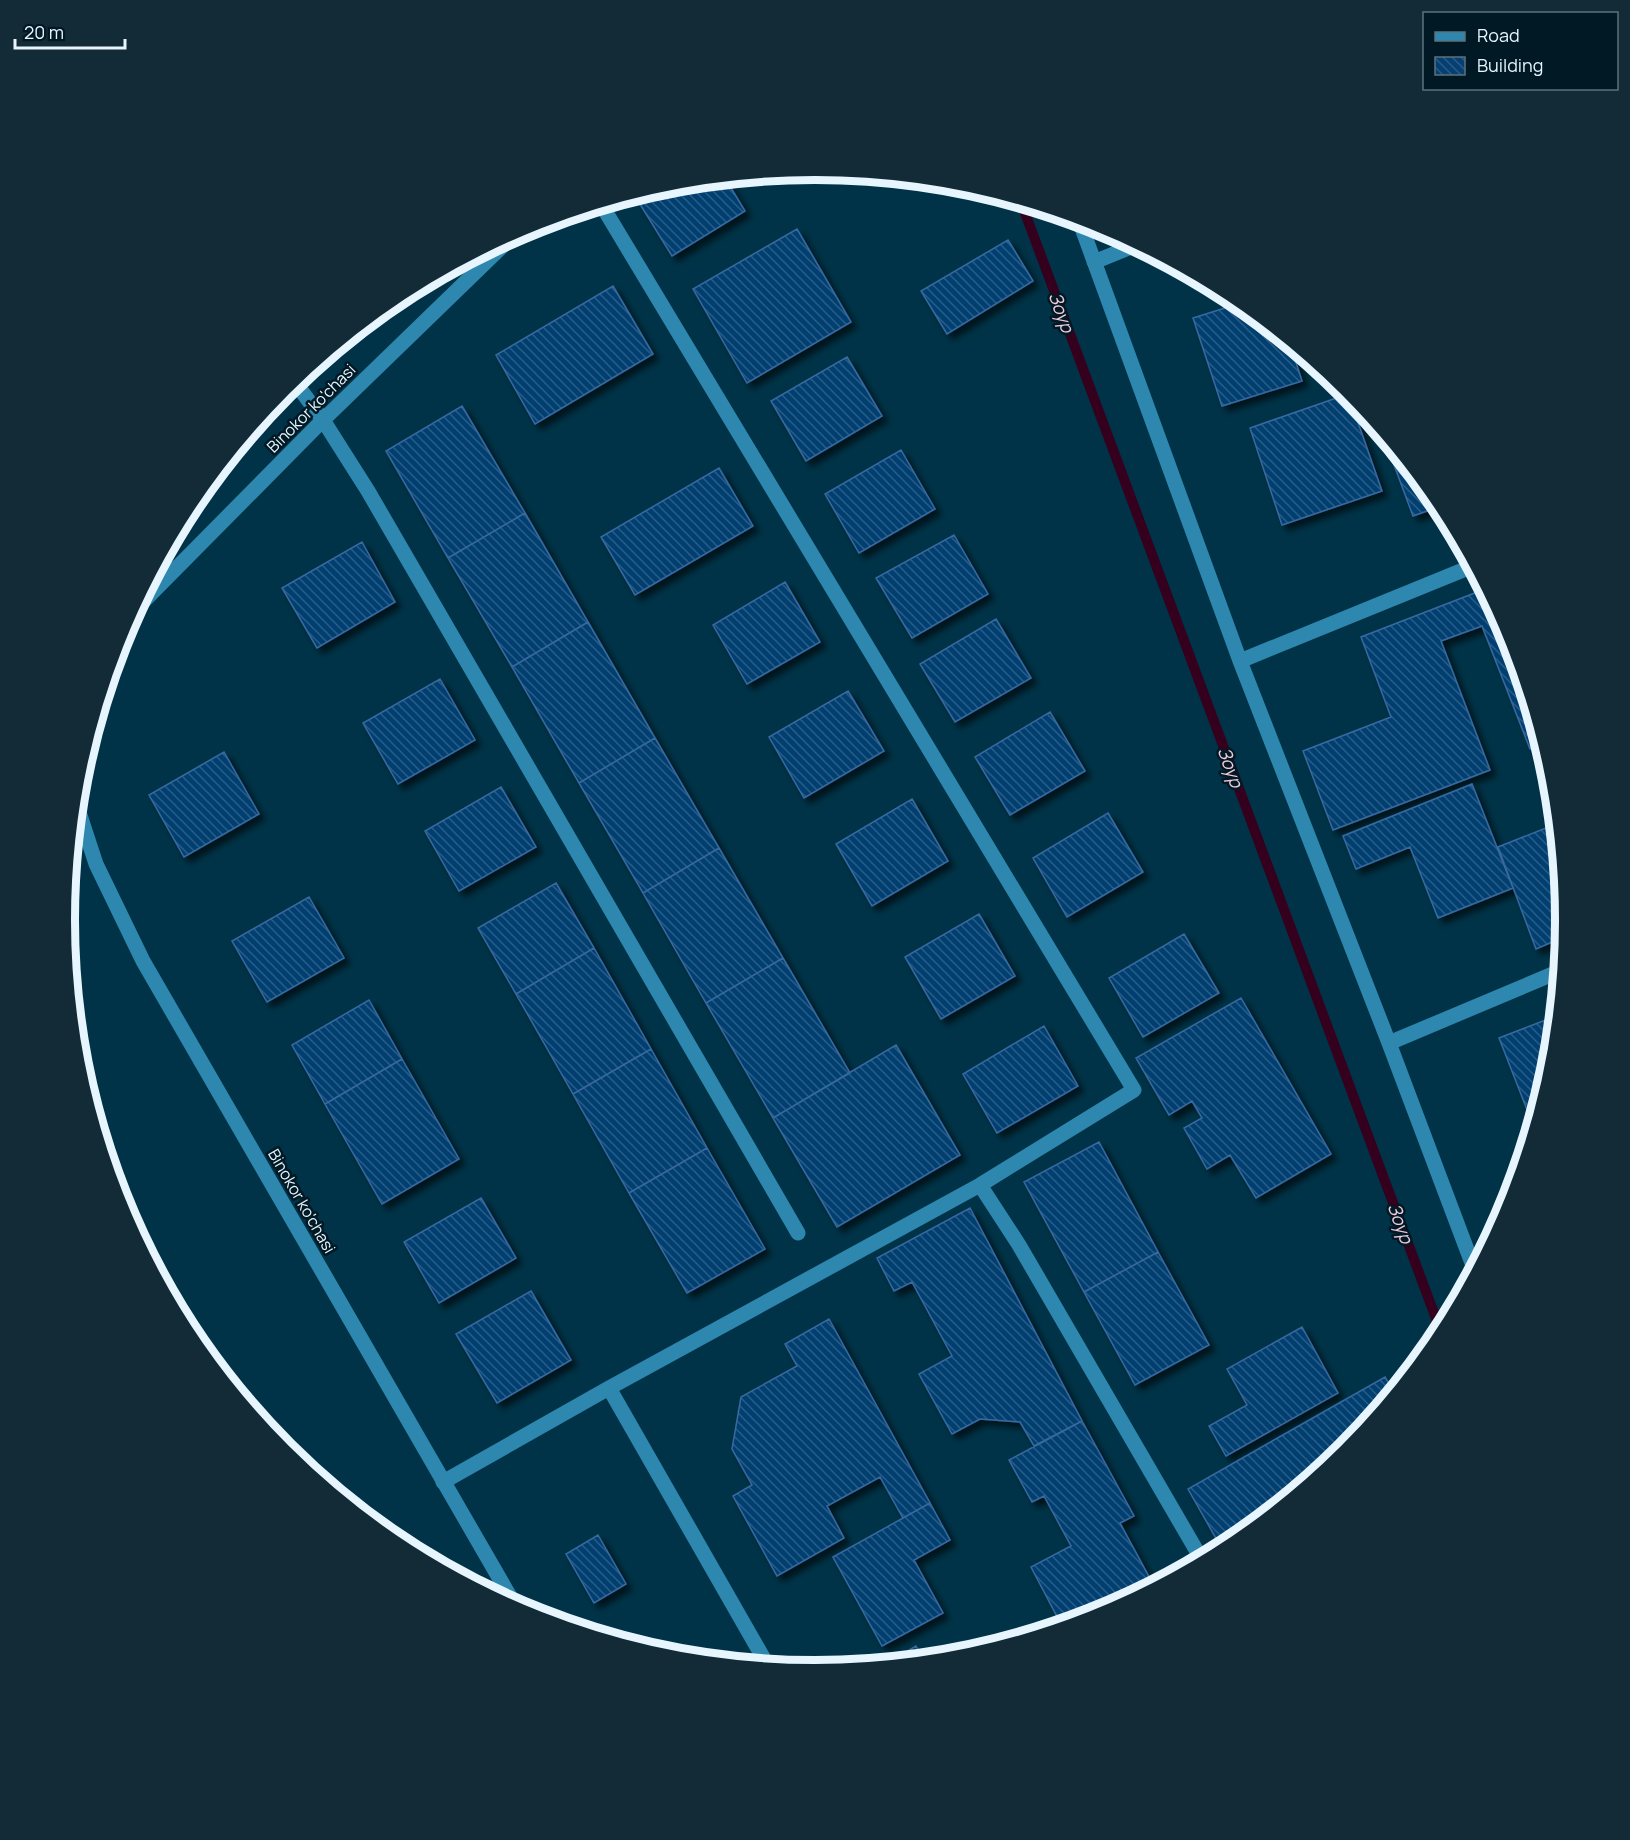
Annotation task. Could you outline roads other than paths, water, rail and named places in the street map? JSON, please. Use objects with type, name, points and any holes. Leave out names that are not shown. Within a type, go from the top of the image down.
[{"type":"street","points":[[443,1482],[609,1388],[980,1185],[1134,1090],[604,211]]},
{"type":"street","points":[[1083,230],[1240,661],[1389,1043],[1471,1262]]},
{"type":"street","points":[[1094,262],[1127,249]]},
{"type":"street","name":"Binokor ko'chasi","points":[[150,594],[323,420],[496,252]]},
{"type":"street","points":[[300,389],[323,420],[374,501],[798,1233]]},
{"type":"street","points":[[1240,661],[1466,569]]},
{"type":"street","name":"Binokor ko'chasi","points":[[82,820],[96,864],[143,961],[508,1593]]},
{"type":"street","points":[[1389,1043],[1552,974]]},
{"type":"street","points":[[980,1185],[1025,1256],[1198,1553]]},
{"type":"street","points":[[609,1388],[763,1658]]},
{"type":"waterway","name":"Зоур","points":[[1024,210],[1437,1320]]}]
